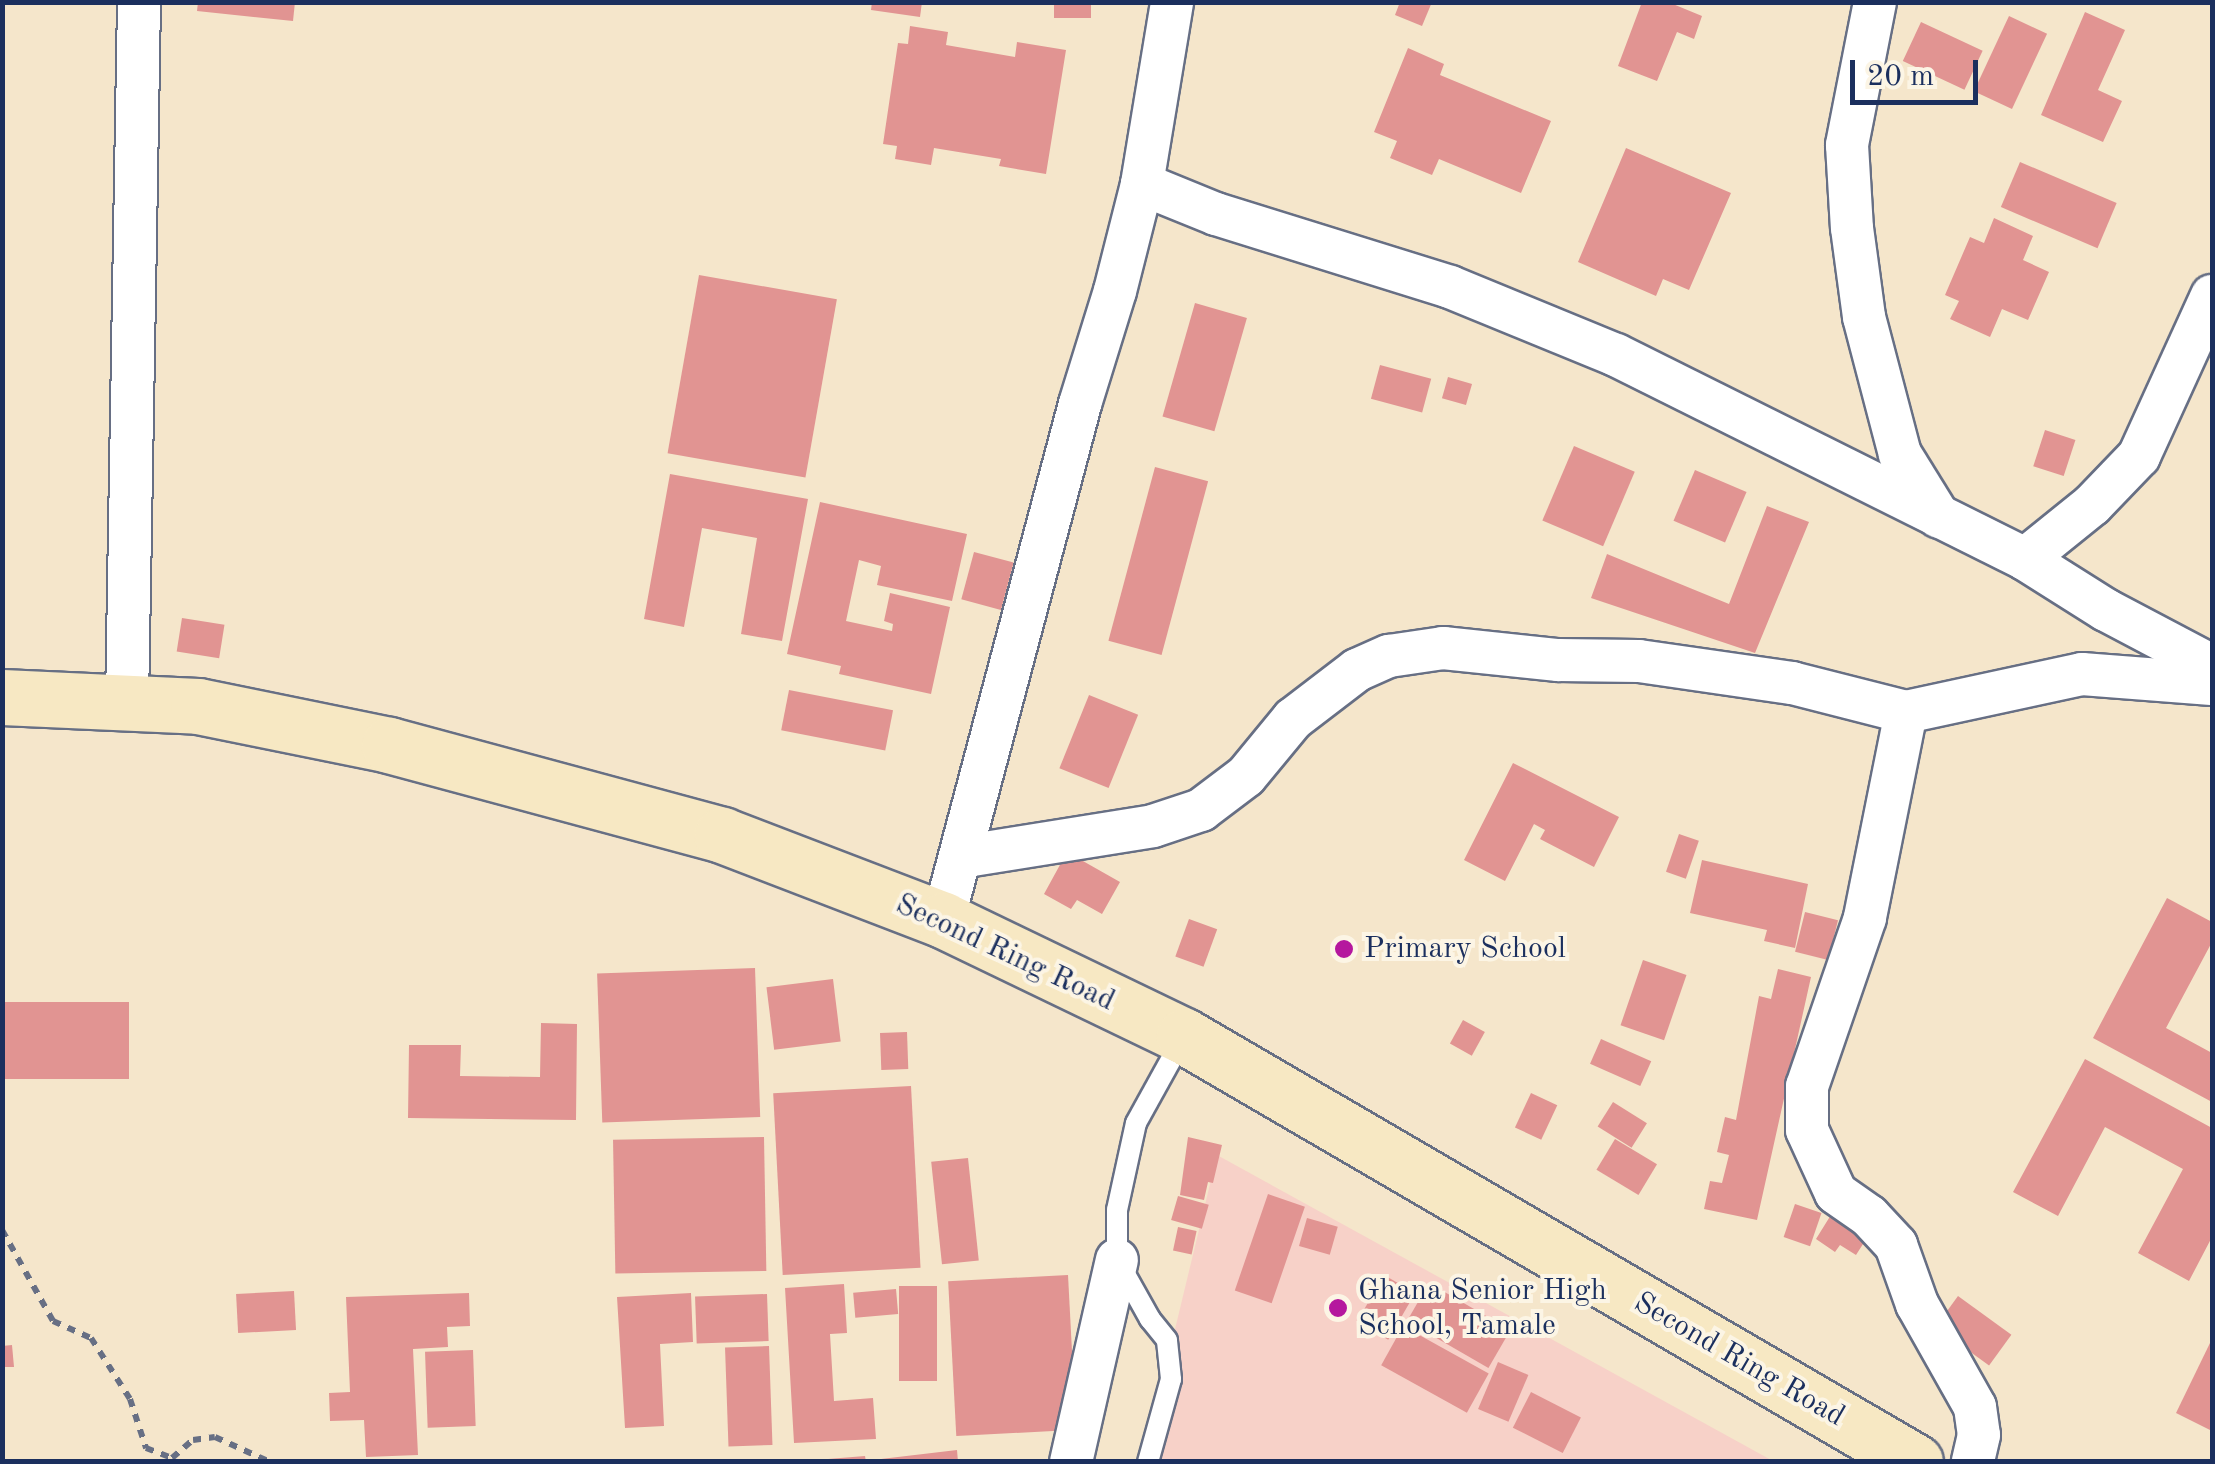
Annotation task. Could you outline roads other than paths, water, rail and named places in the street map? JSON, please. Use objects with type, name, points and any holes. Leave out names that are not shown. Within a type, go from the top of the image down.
[{"type":"street","points":[[127,704],[139,2]]},
{"type":"street","points":[[943,920],[1142,184],[1172,2]]},
{"type":"street","points":[[1875,2],[1847,145],[1852,228],[1868,332],[1900,454],[1939,518]]},
{"type":"street","points":[[1142,184],[1234,220],[1450,287],[1598,348],[2026,559],[2106,610],[2212,666]]},
{"type":"street","points":[[2026,559],[2092,505],[2139,456],[2212,296]]},
{"type":"street","points":[[960,857],[1152,826],[1201,810],[1246,776],[1293,719],[1357,670],[1389,656],[1443,648],[1590,662],[1638,660],[1792,683],[1906,712],[2082,674],[2212,684]]},
{"type":"street","name":"Second Ring Road","points":[[2,697],[198,706],[276,719],[563,789],[722,835],[943,920],[1184,1036],[1915,1462]]},
{"type":"street","points":[[1906,712],[1865,918],[1807,1086],[1806,1130],[1836,1193],[1869,1216],[1896,1246],[1924,1317],[1976,1407],[1979,1434],[1974,1462]]},
{"type":"street","points":[[1071,1462],[1117,1260]]},
{"type":"lane","points":[[1148,1462],[1171,1378],[1167,1340],[1150,1319],[1117,1260],[1117,1210],[1136,1123],[1184,1036]]},
{"type":"place","name":"Primary School","points":[[1344,949]]},
{"type":"place","name":"Ghana Senior High School, Tamale","points":[[1338,1308]]}]
